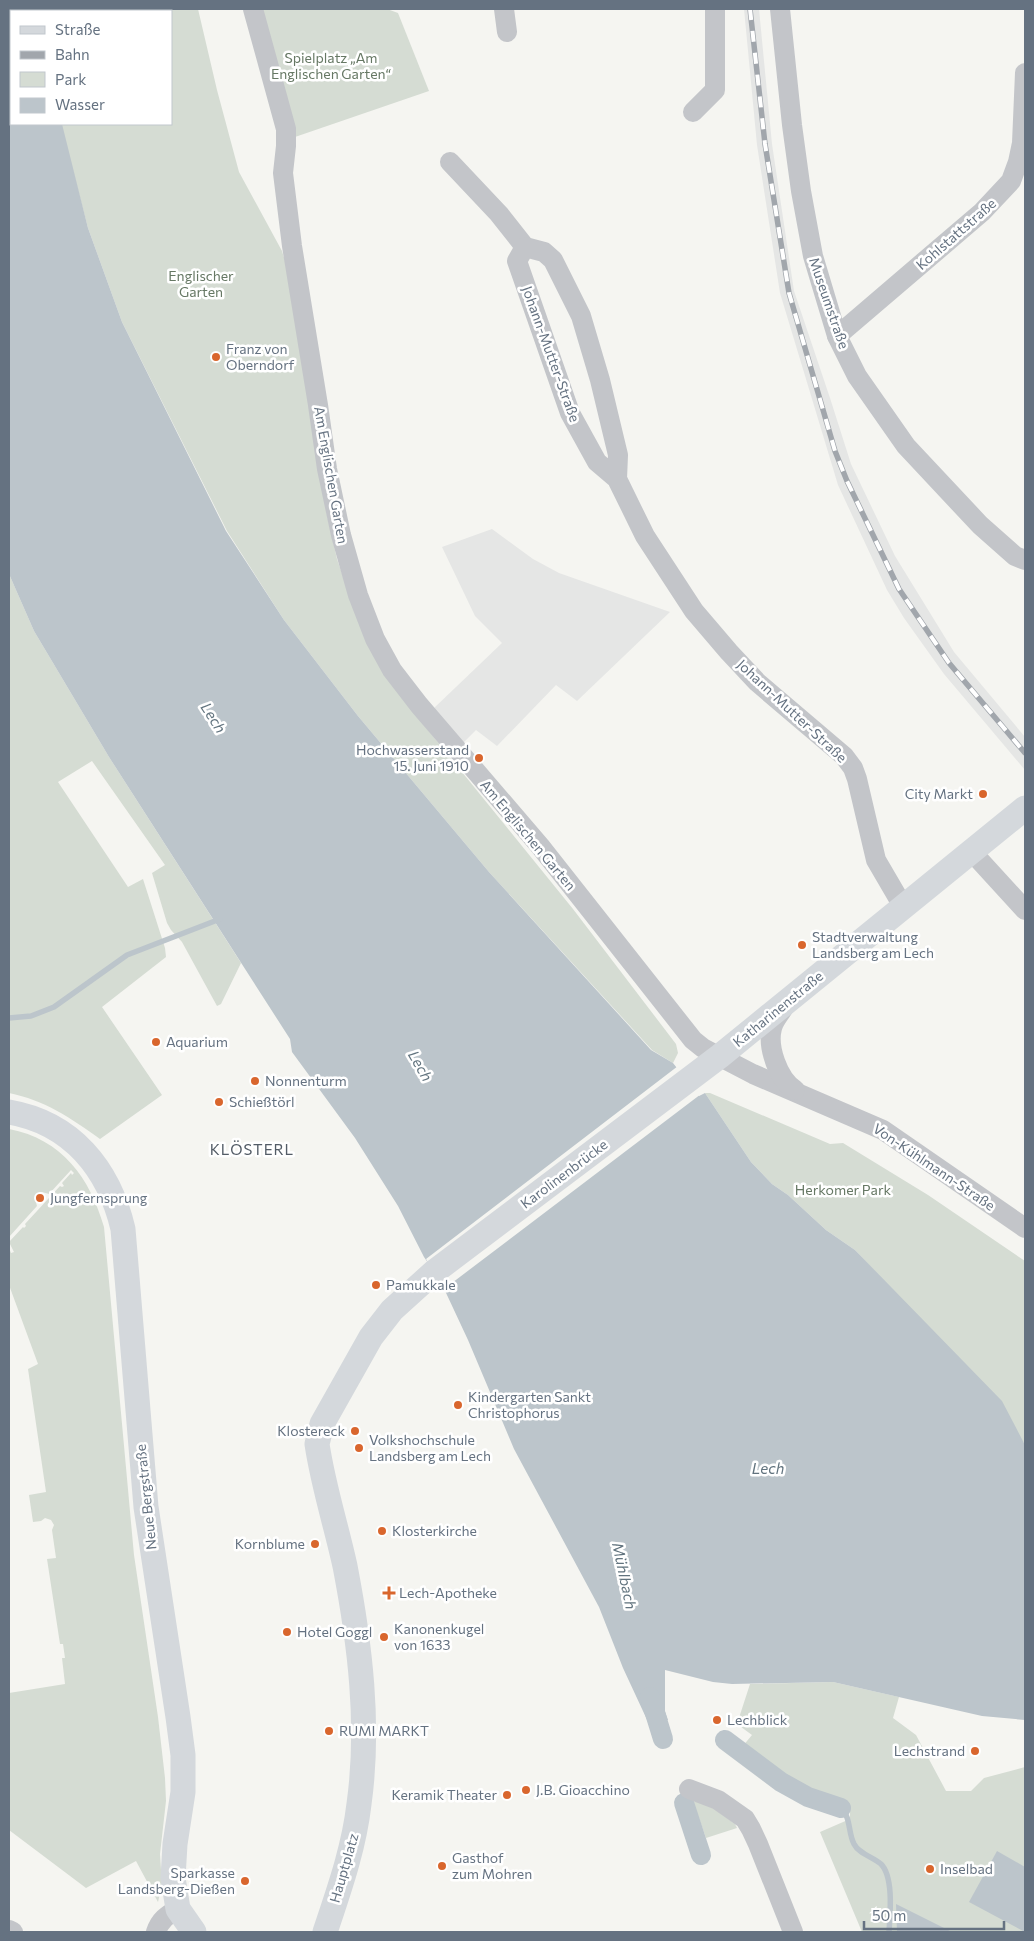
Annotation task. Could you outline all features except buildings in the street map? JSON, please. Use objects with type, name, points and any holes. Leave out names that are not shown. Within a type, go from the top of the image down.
[{"type":"main road","name":"Katharinenstraße","points":[[693,1076],[788,1002],[1025,808]]},
{"type":"main road","name":"Karolinenbrücke","points":[[360,1804],[363,1693],[348,1585],[318,1451],[317,1437],[322,1424],[375,1331],[392,1310],[434,1272],[693,1076]]},
{"type":"main road","name":"Neue Bergstraße","points":[[9,1112],[36,1119],[52,1126],[68,1137],[92,1159],[112,1192],[123,1228],[146,1507],[178,1717],[182,1755],[183,1792],[173,1878],[178,1909],[194,1932]]},
{"type":"main road","name":"Hauptplatz","points":[[325,1932],[346,1867],[360,1804]]},
{"type":"street","name":"Am Englischen Garten","points":[[254,9],[286,129],[283,173],[327,469],[341,535],[358,595],[374,639],[392,670],[414,698],[497,798],[540,846],[693,1040],[703,1048],[720,1056]]},
{"type":"street","points":[[504,9],[507,32]]},
{"type":"street","points":[[693,112],[715,90],[715,9]]},
{"type":"street","name":"Museumstraße","points":[[780,9],[801,191],[813,256],[837,336],[857,376],[906,446],[980,525],[1014,556],[1025,560]]},
{"type":"street","name":"Kohlstattstraße","points":[[837,336],[982,212],[1002,193],[1011,181],[1022,143],[1025,73]]},
{"type":"street","points":[[450,162],[499,214],[525,247]]},
{"type":"street","name":"Johann-Mutter-Straße","points":[[617,479],[618,455],[600,380],[581,316],[553,260],[544,252],[525,247],[517,261],[570,413],[597,462],[617,479],[645,536],[694,611],[757,682],[844,756],[853,768],[876,860],[904,908]]},
{"type":"street","points":[[972,852],[1025,910]]},
{"type":"street","name":"Von-Kühlmann-Straße","points":[[788,1002],[776,1018],[772,1029],[774,1056],[777,1068],[784,1080],[792,1088],[812,1100]]},
{"type":"street","name":"Von-Kühlmann-Straße","points":[[720,1056],[753,1074],[883,1130],[1025,1228]]},
{"type":"street","points":[[689,1789],[718,1800],[733,1810],[748,1824],[762,1852],[794,1932]]},
{"type":"street","points":[[156,1932],[166,1915],[178,1909]]},
{"type":"street","points":[[9,1930],[13,1932]]},
{"type":"shaded area","points":[[744,9],[759,9],[772,144],[794,291],[851,464],[895,556],[954,652],[1025,737],[1025,770],[944,674],[904,618],[887,590],[838,485],[780,293],[757,145]]},
{"type":"shaded area","points":[[492,529],[533,559],[559,573],[670,612],[577,701],[556,685],[497,746],[476,730],[463,743],[433,709],[502,643],[475,616],[442,547]]},
{"type":"green space","name":"Englischer Garten","points":[[198,9],[239,172],[282,251],[285,261],[327,515],[337,559],[350,597],[423,724],[573,909],[676,1044],[678,1053],[673,1063],[652,1050],[489,872],[358,716],[284,620],[227,531],[122,322],[88,228],[62,129],[62,125],[172,125],[172,10],[51,10]]},
{"type":"green space","name":"Spielplatz „Am Englischen Garten“","points":[[259,9],[387,9],[398,13],[429,91],[295,137]]},
{"type":"green space","points":[[9,574],[34,631],[109,757],[241,963],[221,1004],[217,1006],[182,942],[167,923],[152,873],[165,865],[92,761],[58,782],[128,887],[143,879],[165,948],[166,957],[102,1007],[162,1095],[100,1139],[46,1105],[9,1093]]},
{"type":"green space","name":"Herkomer Park","points":[[705,1093],[710,1093],[830,1144],[843,1143],[928,1195],[1025,1261],[1025,1445],[1017,1433],[913,1312],[855,1250],[826,1230],[788,1195],[772,1184],[751,1162]]},
{"type":"green space","points":[[9,1129],[28,1134],[44,1142],[59,1151],[71,1163],[91,1192],[104,1227],[134,1555],[165,1778],[166,1801],[160,1854],[162,1885],[158,1902],[136,1861],[86,1888],[9,1830],[9,1693],[65,1684],[62,1658],[65,1658],[63,1644],[60,1644],[47,1559],[56,1558],[52,1530],[54,1525],[51,1520],[45,1518],[41,1521],[33,1522],[29,1495],[46,1492],[28,1369],[38,1364],[9,1285],[9,1248],[11,1253],[14,1252],[9,1242],[26,1226],[25,1224],[60,1186],[64,1186],[62,1183],[71,1173],[72,1175],[74,1173],[71,1170],[49,1194],[38,1193],[35,1199],[37,1206],[9,1237]]},
{"type":"green space","points":[[833,1682],[899,1697],[893,1718],[916,1735],[946,1791],[971,1791],[984,1778],[1025,1767],[1025,1932],[862,1932],[820,1832],[850,1819],[850,1809],[808,1795],[782,1781],[742,1747],[752,1735],[737,1724],[750,1684]]},
{"type":"green space","points":[[693,1801],[709,1805],[735,1824],[737,1828],[706,1838]]},
{"type":"water","name":"Lech","points":[[9,9],[51,9],[10,10],[10,125],[62,125],[88,228],[122,322],[226,531],[284,620],[358,716],[489,872],[651,1050],[673,1063],[699,1096],[705,1093],[751,1162],[772,1184],[788,1195],[826,1230],[855,1250],[1002,1401],[1025,1445],[1025,1720],[982,1716],[833,1682],[732,1684],[713,1682],[665,1670],[665,1711],[668,1720],[649,1724],[623,1668],[599,1607],[514,1449],[468,1340],[440,1280],[424,1257],[398,1206],[355,1138],[292,1052],[290,1039],[109,757],[34,631],[9,574]]},
{"type":"water","points":[[997,1851],[1025,1867],[1025,1932],[969,1902]]},
{"type":"water","points":[[896,1904],[952,1932],[897,1932]]},
{"type":"pier","points":[[678,1066],[699,1093],[705,1091],[444,1289],[426,1259]]},
{"type":"waterway","points":[[9,1018],[31,1016],[54,1007],[127,955],[220,919]]},
{"type":"waterway","name":"Mühlbach","points":[[650,1697],[663,1739]]},
{"type":"waterway","points":[[725,1740],[781,1782],[808,1797],[841,1808]]},
{"type":"waterway","name":"Mühlbach","points":[[684,1803],[701,1855]]},
{"type":"waterway","points":[[841,1808],[848,1820],[852,1840],[856,1847],[881,1864],[885,1870],[890,1887],[889,1932]]},
{"type":"railway","points":[[750,9],[765,144],[789,293],[835,451],[847,481],[899,589],[949,663],[1025,753]]},
{"type":"place","name":"Franz von Oberndorf","points":[[216,357]]},
{"type":"place","name":"Hochwasserstand 15. Juni 1910","points":[[479,758]]},
{"type":"place","name":"City Markt","points":[[983,794]]},
{"type":"place","name":"Stadtverwaltung Landsberg am Lech","points":[[802,945]]},
{"type":"place","name":"Aquarium","points":[[156,1042]]},
{"type":"place","name":"Nonnenturm","points":[[255,1081]]},
{"type":"place","name":"Schießtörl","points":[[219,1102]]},
{"type":"place","name":"Jungfernsprung","points":[[40,1198]]},
{"type":"place","name":"Pamukkale","points":[[376,1285]]},
{"type":"place","name":"Kindergarten Sankt Christophorus","points":[[458,1405]]},
{"type":"place","name":"Klostereck","points":[[355,1431]]},
{"type":"place","name":"Volkshochschule Landsberg am Lech","points":[[359,1448]]},
{"type":"place","name":"Klosterkirche","points":[[382,1531]]},
{"type":"place","name":"Kornblume","points":[[315,1544]]},
{"type":"place","name":"Lech-Apotheke","points":[[389,1593]]},
{"type":"place","name":"Hotel Goggl","points":[[287,1632]]},
{"type":"place","name":"Kanonenkugel von 1633","points":[[384,1637]]},
{"type":"place","name":"Lechblick","points":[[717,1720]]},
{"type":"place","name":"RUMI MARKT","points":[[329,1731]]},
{"type":"place","name":"Lechstrand","points":[[975,1751]]},
{"type":"place","name":"J.B. Gioacchino","points":[[526,1790]]},
{"type":"place","name":"Keramik Theater","points":[[507,1795]]},
{"type":"place","name":"Gasthof zum Mohren","points":[[442,1866]]},
{"type":"place","name":"Inselbad","points":[[930,1869]]},
{"type":"place","name":"Sparkasse Landsberg-Dießen","points":[[245,1881]]},
{"type":"district","name":"KLÖSTERL","points":[[252,1150]]}]
